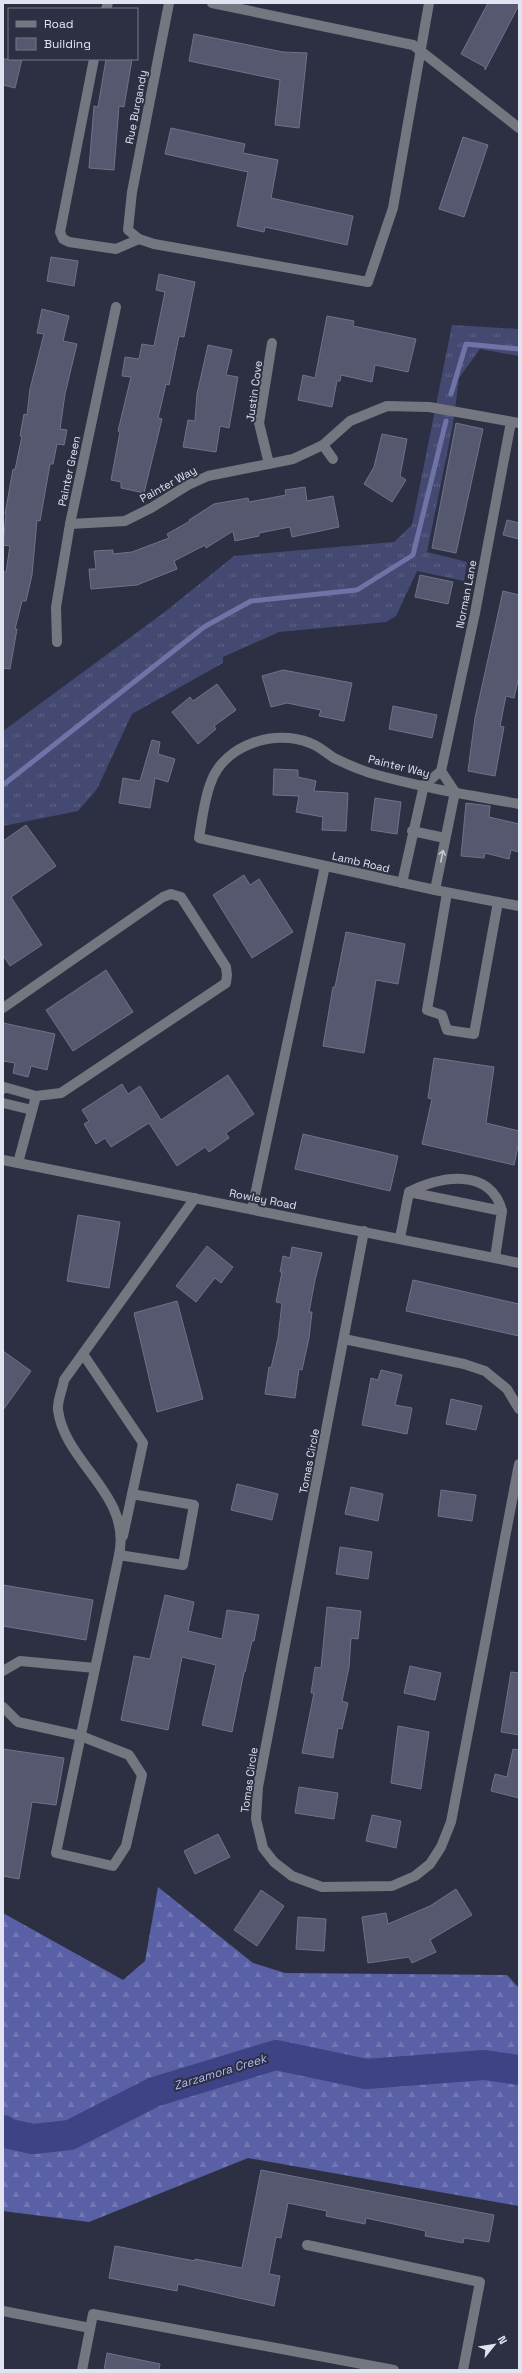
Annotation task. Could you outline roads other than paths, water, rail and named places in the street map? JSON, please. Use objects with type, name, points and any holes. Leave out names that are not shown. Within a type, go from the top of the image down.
[{"type":"street","name":"Rue Burgandy","points":[[139,239],[128,230],[132,192],[168,3]]},
{"type":"street","points":[[212,3],[413,45],[519,128]]},
{"type":"street","points":[[94,60],[60,232],[63,239],[69,242],[116,249],[139,239],[154,244],[368,282],[393,208],[422,52],[429,3]]},
{"type":"street","name":"Painter Green","points":[[57,642],[56,607],[70,524],[116,307]]},
{"type":"street","name":"Justin Cove","points":[[269,464],[260,423],[272,343]]},
{"type":"street","name":"Painter Way","points":[[70,524],[125,521],[151,508],[188,485],[208,476],[293,459],[323,445],[350,421],[387,406],[429,407],[515,422]]},
{"type":"street","name":"Norman Lane","points":[[441,771],[515,422]]},
{"type":"street","points":[[323,445],[333,459]]},
{"type":"street","name":"Painter Way","points":[[199,838],[203,809],[211,781],[225,759],[250,743],[278,736],[311,743],[334,758],[369,772],[455,792],[519,804]]},
{"type":"street","points":[[402,883],[412,831],[424,785],[441,771],[455,792],[435,890]]},
{"type":"street","points":[[412,831],[445,838]]},
{"type":"street","name":"Lamb Road","points":[[199,838],[402,883],[519,906]]},
{"type":"street","points":[[252,1209],[325,866]]},
{"type":"street","points":[[448,892],[427,1010],[442,1015],[448,1030],[474,1034],[498,902]]},
{"type":"street","points":[[3,1008],[163,897],[171,894],[181,897],[226,967],[228,975],[226,983],[61,1093],[36,1096],[3,1088]]},
{"type":"street","points":[[18,1163],[36,1096]]},
{"type":"street","points":[[3,1103],[32,1110]]},
{"type":"street","name":"Rowley Road","points":[[3,1160],[400,1238],[519,1263]]},
{"type":"street","points":[[409,1192],[440,1179],[461,1179],[489,1187],[499,1199],[502,1211],[495,1258]]},
{"type":"street","points":[[409,1192],[502,1211]]},
{"type":"street","points":[[400,1238],[409,1192]]},
{"type":"street","points":[[122,1540],[117,1514],[96,1478],[67,1440],[58,1409],[64,1380],[195,1198]]},
{"type":"street","name":"Tomas Circle","points":[[364,1231],[258,1787],[256,1819],[263,1848],[274,1862],[292,1876],[322,1887],[392,1886],[415,1876],[430,1864],[440,1847],[451,1822],[519,1464]]},
{"type":"street","points":[[344,1339],[464,1364],[486,1371],[507,1389],[519,1409]]},
{"type":"street","points":[[3,1707],[18,1722],[81,1736],[129,1754],[142,1775],[126,1846],[113,1866],[56,1853],[81,1736],[122,1540],[132,1494],[142,1443],[83,1354]]},
{"type":"street","points":[[119,1555],[183,1565],[194,1505],[132,1494]]},
{"type":"street","points":[[3,1671],[20,1661],[95,1668]]},
{"type":"street","points":[[307,2245],[480,2282],[463,2370]]},
{"type":"street","points":[[3,2311],[90,2328]]},
{"type":"street","points":[[82,2370],[94,2314],[394,2370]]},
{"type":"waterway","points":[[451,394],[466,344],[519,349]]},
{"type":"waterway","points":[[3,785],[204,627],[251,601],[357,590],[413,555],[446,421]]},
{"type":"waterway","name":"Zarzamora Creek","points":[[3,2130],[10,2134],[33,2139],[70,2135],[154,2092],[276,2055],[366,2074],[484,2065],[519,2070]]}]
